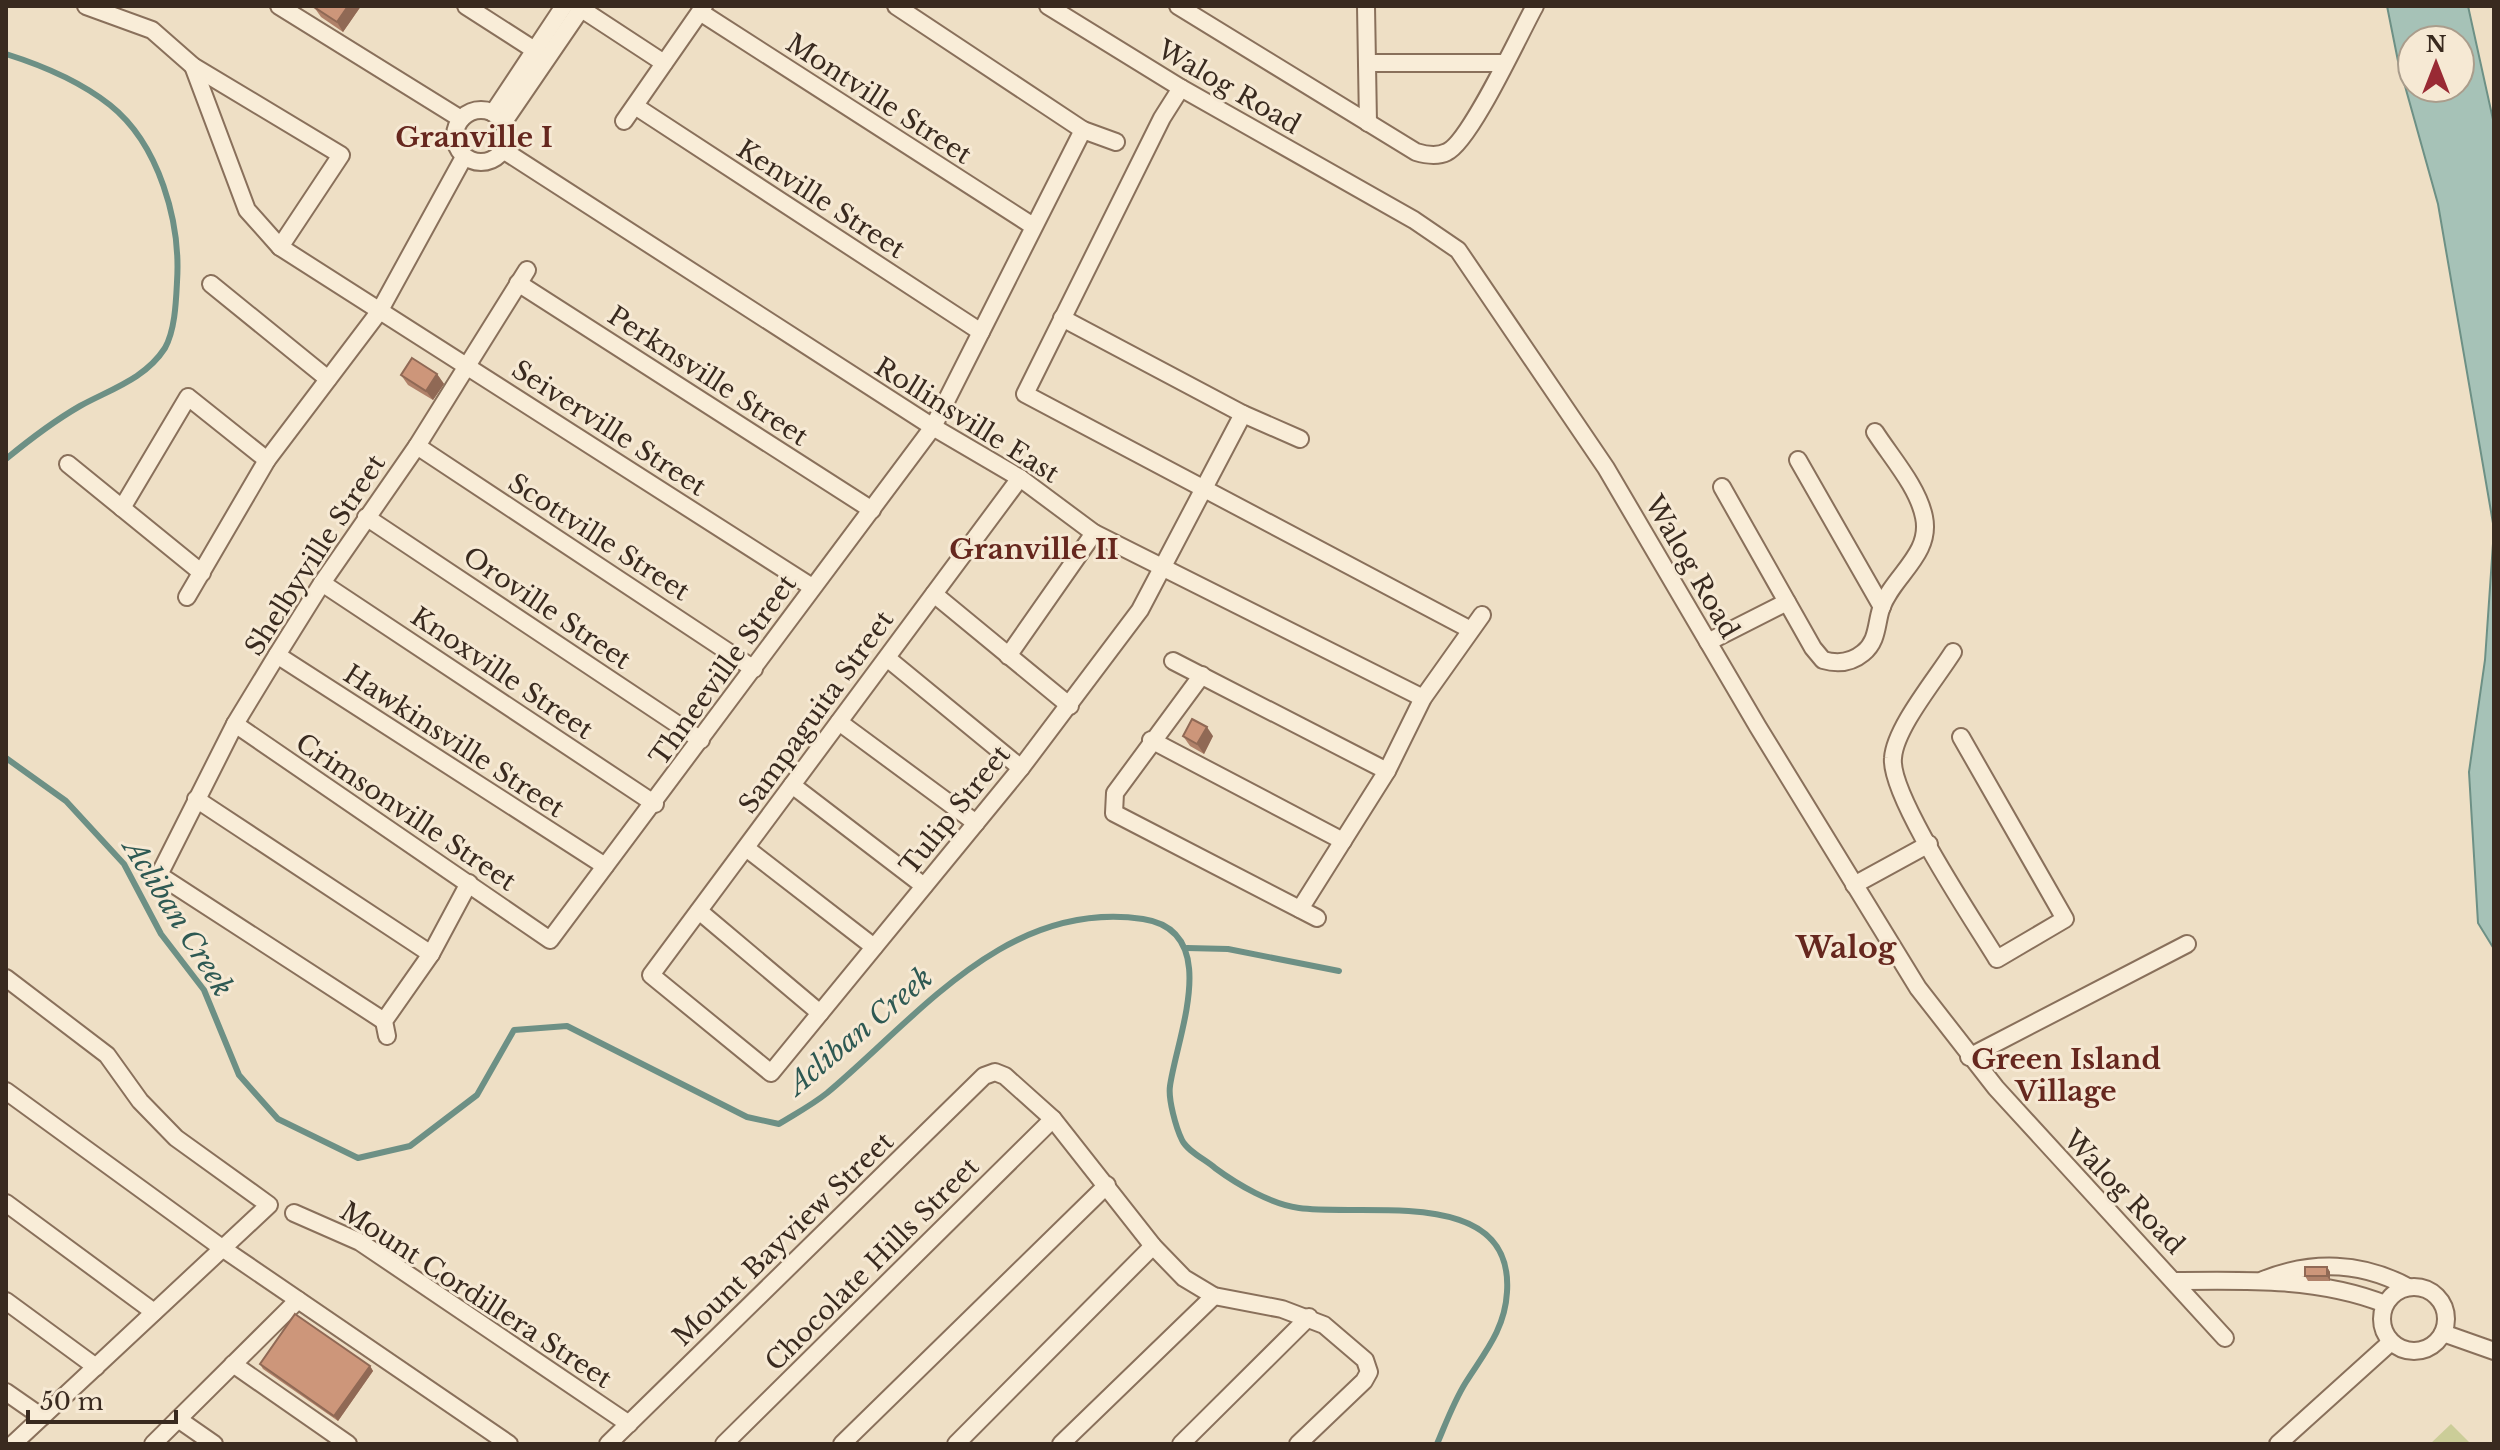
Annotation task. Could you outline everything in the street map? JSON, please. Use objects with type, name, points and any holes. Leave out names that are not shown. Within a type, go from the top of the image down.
[{"type":"street","points":[[86,6],[152,30],[193,66],[341,155],[280,247]]},
{"type":"street","points":[[466,6],[536,51]]},
{"type":"street","points":[[498,118],[564,6]]},
{"type":"street","points":[[896,6],[1083,130],[1116,142]]},
{"type":"street","name":"Walog Road","points":[[1048,6],[1181,88],[1414,220],[1458,250],[1606,468],[1918,988],[1969,1057],[2056,1157],[2176,1281],[2225,1338]]},
{"type":"street","points":[[1178,6],[1416,152],[1438,155],[1449,152],[1467,132],[1535,6]]},
{"type":"street","points":[[1366,6],[1368,123]]},
{"type":"street","points":[[498,118],[581,7],[664,63]]},
{"type":"street","points":[[285,8],[461,119]]},
{"type":"street","points":[[624,121],[702,9]]},
{"type":"street","name":"Montville Street","points":[[702,9],[1033,226]]},
{"type":"street","points":[[1367,63],[1504,63]]},
{"type":"street","name":"Seiverville Street","points":[[193,66],[247,210],[280,247],[812,587]]},
{"type":"street","points":[[1181,88],[1162,118],[1025,394],[1469,629]]},
{"type":"street","name":"Kenville Street","points":[[635,106],[981,332]]},
{"type":"street","points":[[473,111],[498,118],[507,137],[503,150],[485,162],[464,157],[455,139],[461,119],[473,111]]},
{"type":"street","name":"Thneeville Street","points":[[550,940],[655,804],[812,587],[933,427],[1083,130]]},
{"type":"street","name":"Rollinsville East","points":[[503,150],[933,427],[1020,478],[1094,533],[1423,698]]},
{"type":"street","points":[[187,597],[267,460],[379,312],[464,157]]},
{"type":"street","name":"Shelbyville Street","points":[[431,954],[386,1029],[159,875],[235,724],[322,583],[417,446],[522,276]]},
{"type":"street","name":"Perknsville Street","points":[[522,276],[872,510]]},
{"type":"street","points":[[211,284],[328,379]]},
{"type":"street","points":[[1062,318],[1243,414],[1300,439]]},
{"type":"street","points":[[122,508],[188,397],[267,460]]},
{"type":"street","name":"Tulip Street","points":[[771,1073],[1021,768],[1140,610],[1243,414]]},
{"type":"street","points":[[1722,487],[1813,648],[1823,660],[1834,663],[1849,661],[1864,653],[1873,642],[1882,607],[1918,551],[1925,528],[1918,500],[1875,432]]},
{"type":"street","name":"Scottville Street","points":[[417,446],[754,669]]},
{"type":"street","points":[[1798,460],[1882,607]]},
{"type":"street","points":[[68,464],[202,573]]},
{"type":"street","name":"Sampaguita Street","points":[[771,1073],[651,975],[1020,478]]},
{"type":"street","name":"Oroville Street","points":[[366,517],[701,740]]},
{"type":"street","points":[[1008,656],[1094,533]]},
{"type":"street","name":"Knoxville Street","points":[[322,583],[655,804]]},
{"type":"street","points":[[934,594],[1070,706]]},
{"type":"street","points":[[1708,642],[1787,602]]},
{"type":"street","points":[[1300,909],[1387,771],[1423,698],[1469,629],[1482,615]]},
{"type":"street","points":[[1953,652],[1897,740],[1892,758],[1893,775],[1929,844],[1997,959],[2065,919],[1961,737]]},
{"type":"street","name":"Hawkinsville Street","points":[[277,655],[605,866]]},
{"type":"street","points":[[887,658],[1021,768]]},
{"type":"street","points":[[1173,661],[1387,771]]},
{"type":"street","points":[[1202,675],[1151,740],[1115,793],[1113,806],[1120,818],[1317,918]]},
{"type":"street","points":[[839,722],[976,823]]},
{"type":"street","name":"Crimsonville Street","points":[[235,724],[550,940]]},
{"type":"street","points":[[1151,740],[1343,841]]},
{"type":"street","points":[[792,785],[924,886]]},
{"type":"street","points":[[196,799],[431,954],[469,883]]},
{"type":"street","points":[[1854,885],[1929,844]]},
{"type":"street","points":[[746,848],[874,947]]},
{"type":"street","points":[[699,911],[820,1013]]},
{"type":"street","points":[[1969,1057],[2187,944]]},
{"type":"street","points":[[6,978],[107,1055],[140,1101],[176,1138],[269,1205],[13,1444]]},
{"type":"street","name":"Mount Bayview Street","points":[[608,1444],[984,1076],[995,1072],[1005,1076],[1053,1119]]},
{"type":"street","points":[[6,1091],[222,1248],[509,1444]]},
{"type":"street","points":[[1053,1119],[1153,1246],[1184,1278],[1214,1296],[1309,1317],[1343,1340],[1365,1360],[1369,1372],[1364,1381],[1298,1444]]},
{"type":"street","name":"Chocolate Hills Street","points":[[724,1444],[1053,1119]]},
{"type":"street","points":[[842,1444],[1107,1185]]},
{"type":"street","points":[[6,1203],[154,1312]]},
{"type":"street","name":"Mount Cordillera Street","points":[[294,1213],[344,1232],[629,1424]]},
{"type":"street","points":[[956,1444],[1153,1246]]},
{"type":"street","points":[[2263,1280],[2306,1267],[2347,1267],[2379,1273],[2408,1287],[2428,1290],[2446,1313],[2443,1333],[2432,1346],[2415,1352],[2391,1342],[2383,1328],[2385,1304],[2399,1290],[2408,1287]]},
{"type":"street","points":[[2176,1281],[2263,1280],[2337,1289],[2385,1304]]},
{"type":"street","points":[[1061,1444],[1214,1296]]},
{"type":"street","points":[[153,1444],[298,1300]]},
{"type":"street","points":[[6,1301],[96,1367]]},
{"type":"street","points":[[1181,1444],[1309,1317]]},
{"type":"street","points":[[2443,1333],[2494,1351]]},
{"type":"street","points":[[2278,1444],[2391,1342]]},
{"type":"street","points":[[233,1364],[348,1444]]},
{"type":"street","points":[[6,1392],[42,1417]]},
{"type":"street","points":[[178,1419],[214,1444]]},
{"type":"green space","points":[[2451,1424],[2471,1444],[2430,1444]]},
{"type":"shaded area","points":[[2387,6],[2468,6],[2472,24],[2396,24],[2396,51]]},
{"type":"shaded area","points":[[2476,42],[2494,124],[2494,529],[2438,204],[2410,104],[2476,104]]},
{"type":"shaded area","points":[[2494,529],[2494,949],[2478,923],[2469,772],[2485,660]]},
{"type":"building","points":[[315,6],[348,6],[337,22]]},
{"type":"building","points":[[412,358],[437,374],[426,391],[401,375]]},
{"type":"building","points":[[1192,719],[1207,727],[1197,744],[1183,736]]},
{"type":"building","points":[[2305,1267],[2327,1267],[2327,1276],[2305,1276]]},
{"type":"building","points":[[295,1314],[370,1366],[334,1416],[260,1364]]},
{"type":"waterway","name":"Acliban Creek","points":[[6,54],[74,82],[110,105],[127,121],[154,162],[163,186],[175,235],[177,259],[173,324],[165,348],[157,359],[127,382],[61,418],[6,459]]},
{"type":"waterway","name":"Acliban Creek","points":[[6,758],[66,801],[124,864],[161,934],[204,990],[239,1075],[278,1119],[358,1158],[410,1146],[477,1095],[514,1030],[567,1026],[747,1117],[779,1124],[827,1093],[932,999],[968,970],[1008,945],[1049,927],[1094,918],[1143,919],[1167,928],[1182,943],[1189,964],[1186,1014],[1170,1086],[1177,1128],[1188,1148],[1234,1181],[1277,1202],[1299,1208],[1430,1213],[1462,1221],[1487,1235],[1503,1258],[1507,1292],[1502,1317],[1493,1340],[1458,1397],[1437,1444]]},
{"type":"waterway","points":[[1187,948],[1228,949],[1339,971]]},
{"type":"district","name":"Granville I","points":[[474,137]]},
{"type":"district","name":"Granville II","points":[[1034,549]]},
{"type":"district","name":"Walog","points":[[1846,947]]},
{"type":"district","name":"Green Island Village","points":[[2066,1075]]}]
